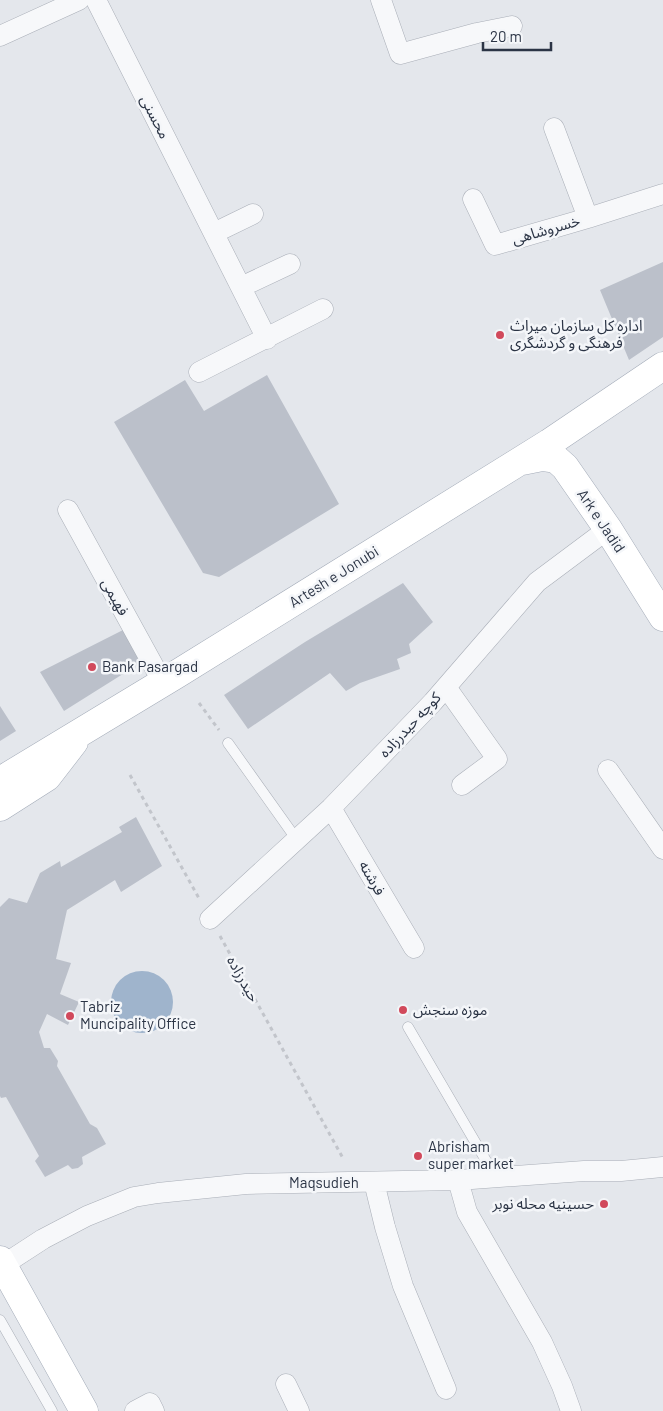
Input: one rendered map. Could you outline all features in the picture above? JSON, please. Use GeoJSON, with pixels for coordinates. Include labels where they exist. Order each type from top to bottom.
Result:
{"type":"FeatureCollection","features":[{"type":"Feature","properties":{"kind":"main road","name":"Artesh e Jonubi"},"geometry":{"type":"LineString","coordinates":[[0,781],[163,683],[519,461],[663,366]]}},
{"type":"Feature","properties":{"kind":"main road"},"geometry":{"type":"LineString","coordinates":[[566,468],[570,444],[576,438],[663,384]]}},
{"type":"Feature","properties":{"kind":"main road","name":"Ark e Jadid"},"geometry":{"type":"LineString","coordinates":[[519,461],[542,457],[556,459],[566,468],[608,529],[663,617]]}},
{"type":"Feature","properties":{"kind":"main road"},"geometry":{"type":"LineString","coordinates":[[0,807],[47,777],[84,729]]}},
{"type":"Feature","properties":{"kind":"main road"},"geometry":{"type":"LineString","coordinates":[[1,1263],[78,1409]]}},
{"type":"Feature","properties":{"kind":"street"},"geometry":{"type":"LineString","coordinates":[[0,36],[79,0]]}},
{"type":"Feature","properties":{"kind":"street","name":"محسنی"},"geometry":{"type":"LineString","coordinates":[[96,0],[267,339]]}},
{"type":"Feature","properties":{"kind":"street"},"geometry":{"type":"LineString","coordinates":[[381,0],[400,54],[477,33],[512,26]]}},
{"type":"Feature","properties":{"kind":"street","name":"خسروشاهی"},"geometry":{"type":"LineString","coordinates":[[554,128],[588,218]]}},
{"type":"Feature","properties":{"kind":"street","name":"خسروشاهی"},"geometry":{"type":"LineString","coordinates":[[472,198],[495,245],[663,194]]}},
{"type":"Feature","properties":{"kind":"street"},"geometry":{"type":"LineString","coordinates":[[214,233],[253,214]]}},
{"type":"Feature","properties":{"kind":"street"},"geometry":{"type":"LineString","coordinates":[[241,287],[290,264]]}},
{"type":"Feature","properties":{"kind":"street"},"geometry":{"type":"LineString","coordinates":[[199,372],[323,310]]}},
{"type":"Feature","properties":{"kind":"street","name":"فهیمی"},"geometry":{"type":"LineString","coordinates":[[68,510],[163,683]]}},
{"type":"Feature","properties":{"kind":"street","name":"کوچه حیدرزاده"},"geometry":{"type":"LineString","coordinates":[[210,919],[331,808],[446,687],[537,582],[608,529]]}},
{"type":"Feature","properties":{"kind":"street"},"geometry":{"type":"LineString","coordinates":[[446,687],[497,759],[462,785]]}},
{"type":"Feature","properties":{"kind":"street"},"geometry":{"type":"LineString","coordinates":[[608,770],[663,849]]}},
{"type":"Feature","properties":{"kind":"street","name":"فرشته"},"geometry":{"type":"LineString","coordinates":[[331,808],[414,948]]}},
{"type":"Feature","properties":{"kind":"street","name":"Maqsudieh"},"geometry":{"type":"LineString","coordinates":[[1,1263],[87,1216],[134,1197],[158,1193],[246,1184],[458,1180],[495,1176],[621,1171],[663,1167]]}},
{"type":"Feature","properties":{"kind":"street"},"geometry":{"type":"LineString","coordinates":[[458,1180],[467,1212],[542,1342],[562,1386],[570,1411]]}},
{"type":"Feature","properties":{"kind":"street"},"geometry":{"type":"LineString","coordinates":[[365,1183],[385,1227],[402,1286],[446,1389]]}},
{"type":"Feature","properties":{"kind":"street"},"geometry":{"type":"LineString","coordinates":[[286,1384],[299,1411]]}},
{"type":"Feature","properties":{"kind":"street"},"geometry":{"type":"LineString","coordinates":[[135,1411],[150,1403],[154,1411]]}},
{"type":"Feature","properties":{"kind":"lane"},"geometry":{"type":"LineString","coordinates":[[228,743],[297,840]]}},
{"type":"Feature","properties":{"kind":"lane"},"geometry":{"type":"LineString","coordinates":[[408,1027],[495,1176]]}},
{"type":"Feature","properties":{"kind":"lane"},"geometry":{"type":"LineString","coordinates":[[0,1320],[52,1411]]}},
{"type":"Feature","properties":{"kind":"path"},"geometry":{"type":"LineString","coordinates":[[199,703],[228,743]]}},
{"type":"Feature","properties":{"kind":"path","name":"حیدرزاده"},"geometry":{"type":"LineString","coordinates":[[130,775],[210,919],[365,1183]]}},
{"type":"Feature","properties":{"kind":"water"},"geometry":{"type":"Polygon","coordinates":[[[136,971],[148,971],[164,980],[171,990],[173,1002],[171,1014],[164,1024],[148,1033],[136,1033],[125,1028],[116,1019],[111,1008],[111,996],[116,985],[125,976],[136,971]]]}},
{"type":"Feature","properties":{"kind":"building"},"geometry":{"type":"Polygon","coordinates":[[[663,262],[663,337],[629,360],[600,290],[663,262]]]}},
{"type":"Feature","properties":{"kind":"building"},"geometry":{"type":"Polygon","coordinates":[[[267,375],[339,504],[219,577],[203,573],[114,422],[185,380],[204,411],[267,375]]]}},
{"type":"Feature","properties":{"kind":"building"},"geometry":{"type":"Polygon","coordinates":[[[403,583],[433,622],[409,644],[411,653],[397,659],[400,669],[360,683],[346,691],[330,673],[248,729],[224,695],[305,642],[403,583]]]}},
{"type":"Feature","properties":{"kind":"building","name":"Bank Pasargad"},"geometry":{"type":"Polygon","coordinates":[[[123,630],[142,662],[64,711],[40,672],[123,630]]]}},
{"type":"Feature","properties":{"kind":"building"},"geometry":{"type":"Polygon","coordinates":[[[0,706],[16,731],[0,741],[0,706]]]}},
{"type":"Feature","properties":{"kind":"building"},"geometry":{"type":"Polygon","coordinates":[[[136,817],[162,866],[121,892],[115,880],[67,910],[56,959],[71,963],[60,994],[79,1002],[68,1025],[47,1014],[39,1032],[44,1048],[50,1048],[58,1061],[57,1066],[90,1124],[97,1128],[106,1144],[82,1157],[83,1164],[78,1168],[72,1169],[68,1165],[45,1177],[35,1161],[39,1156],[6,1097],[1,1098],[0,1096],[0,907],[9,898],[27,903],[40,873],[60,861],[61,867],[122,832],[119,827],[136,817]]]}},
{"type":"Feature","properties":{"kind":"place","name":"اداره کل سازمان میراث فرهنگی و گردشگری"},"geometry":{"type":"Point","coordinates":[500,335]}},
{"type":"Feature","properties":{"kind":"place","name":"Bank Pasargad"},"geometry":{"type":"Point","coordinates":[92,667]}},
{"type":"Feature","properties":{"kind":"place","name":"موزه سنجش"},"geometry":{"type":"Point","coordinates":[403,1010]}},
{"type":"Feature","properties":{"kind":"place","name":"Tabriz Muncipality Office"},"geometry":{"type":"Point","coordinates":[70,1016]}},
{"type":"Feature","properties":{"kind":"place","name":"Abrisham super market"},"geometry":{"type":"Point","coordinates":[418,1156]}},
{"type":"Feature","properties":{"kind":"place","name":"حسینیه محله نوبر"},"geometry":{"type":"Point","coordinates":[604,1204]}}]}
